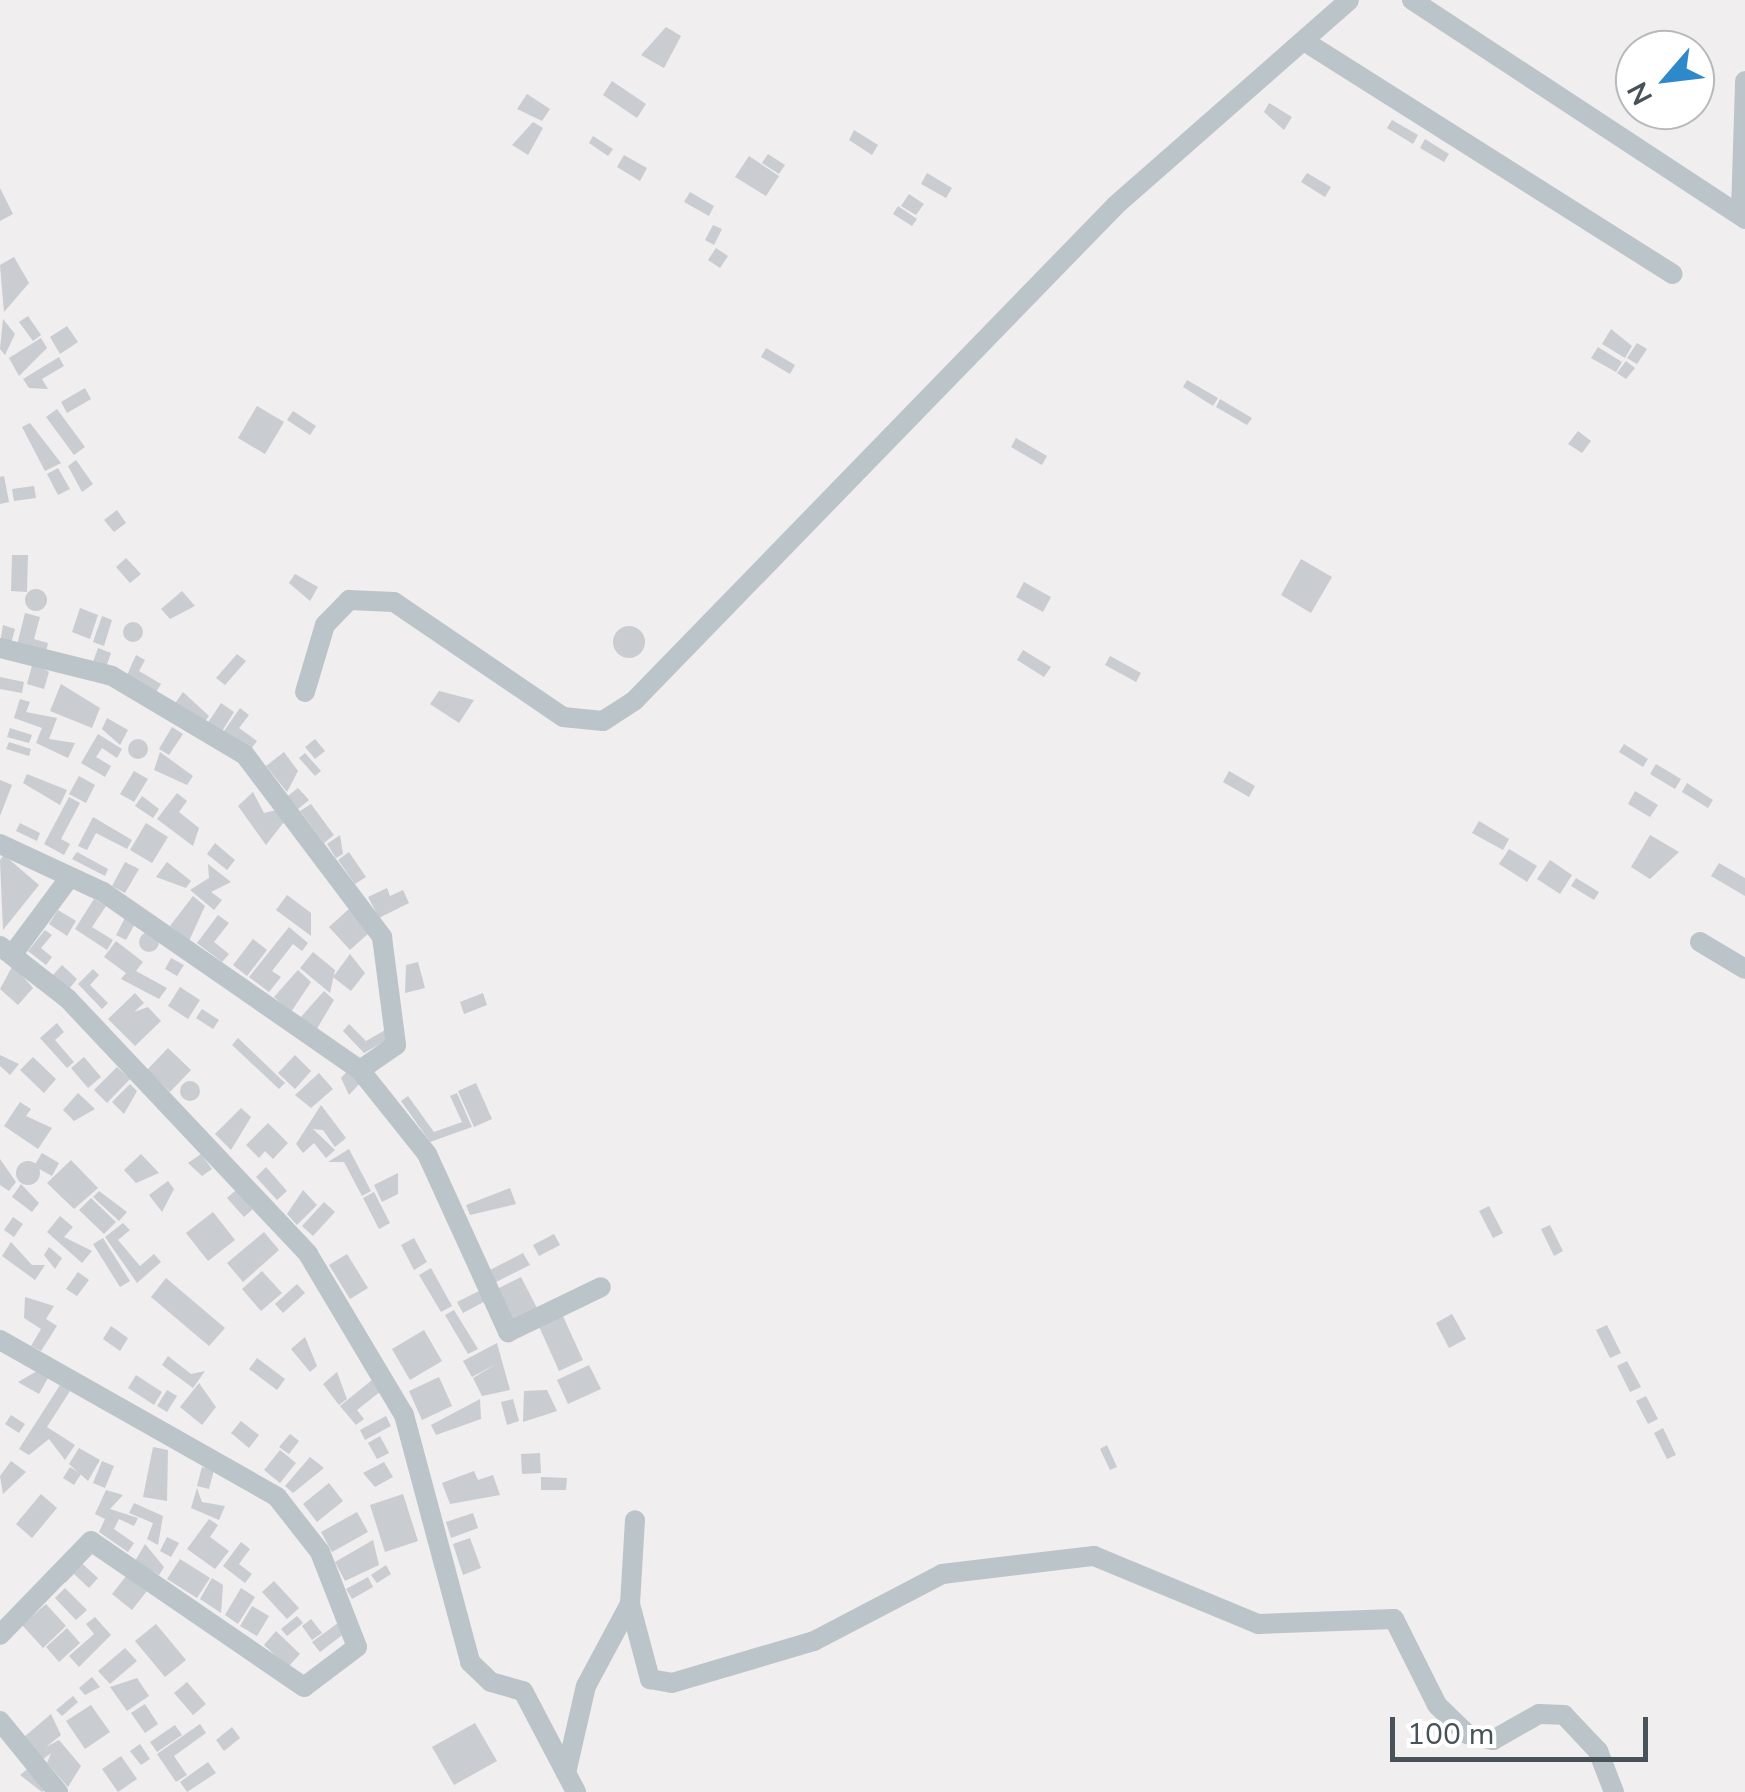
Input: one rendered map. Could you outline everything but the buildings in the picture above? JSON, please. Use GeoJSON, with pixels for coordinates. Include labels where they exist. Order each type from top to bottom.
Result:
{"type":"FeatureCollection","features":[{"type":"Feature","properties":{"kind":"street"},"geometry":{"type":"LineString","coordinates":[[305,692],[324,625],[349,600],[394,602],[564,718],[603,720],[635,700],[1116,205],[1349,0]]}},
{"type":"Feature","properties":{"kind":"street"},"geometry":{"type":"LineString","coordinates":[[1412,0],[1743,215]]}},
{"type":"Feature","properties":{"kind":"street"},"geometry":{"type":"LineString","coordinates":[[1304,40],[1673,274]]}},
{"type":"Feature","properties":{"kind":"street"},"geometry":{"type":"LineString","coordinates":[[1743,215],[1745,81]]}},
{"type":"Feature","properties":{"kind":"street"},"geometry":{"type":"LineString","coordinates":[[0,648],[112,676],[244,755],[382,938],[396,1045],[360,1070]]}},
{"type":"Feature","properties":{"kind":"street"},"geometry":{"type":"LineString","coordinates":[[0,844],[70,877],[266,998],[360,1070],[427,1154],[508,1332],[602,1287]]}},
{"type":"Feature","properties":{"kind":"street"},"geometry":{"type":"LineString","coordinates":[[70,877],[6,950],[68,999],[308,1254],[404,1415],[470,1662],[490,1682],[523,1690],[576,1792]]}},
{"type":"Feature","properties":{"kind":"street"},"geometry":{"type":"LineString","coordinates":[[1700,942],[1745,970]]}},
{"type":"Feature","properties":{"kind":"street"},"geometry":{"type":"LineString","coordinates":[[0,1340],[277,1496],[320,1552],[357,1646],[304,1687],[90,1541],[0,1635]]}},
{"type":"Feature","properties":{"kind":"street"},"geometry":{"type":"LineString","coordinates":[[635,1520],[630,1604],[650,1679],[672,1683],[814,1641],[942,1574],[1094,1556],[1258,1624],[1394,1619],[1437,1705],[1467,1734],[1493,1740],[1539,1714],[1564,1716],[1598,1752],[1614,1792]]}},
{"type":"Feature","properties":{"kind":"street"},"geometry":{"type":"LineString","coordinates":[[566,1772],[586,1686],[630,1604]]}},
{"type":"Feature","properties":{"kind":"street"},"geometry":{"type":"LineString","coordinates":[[0,1721],[58,1792]]}}]}
